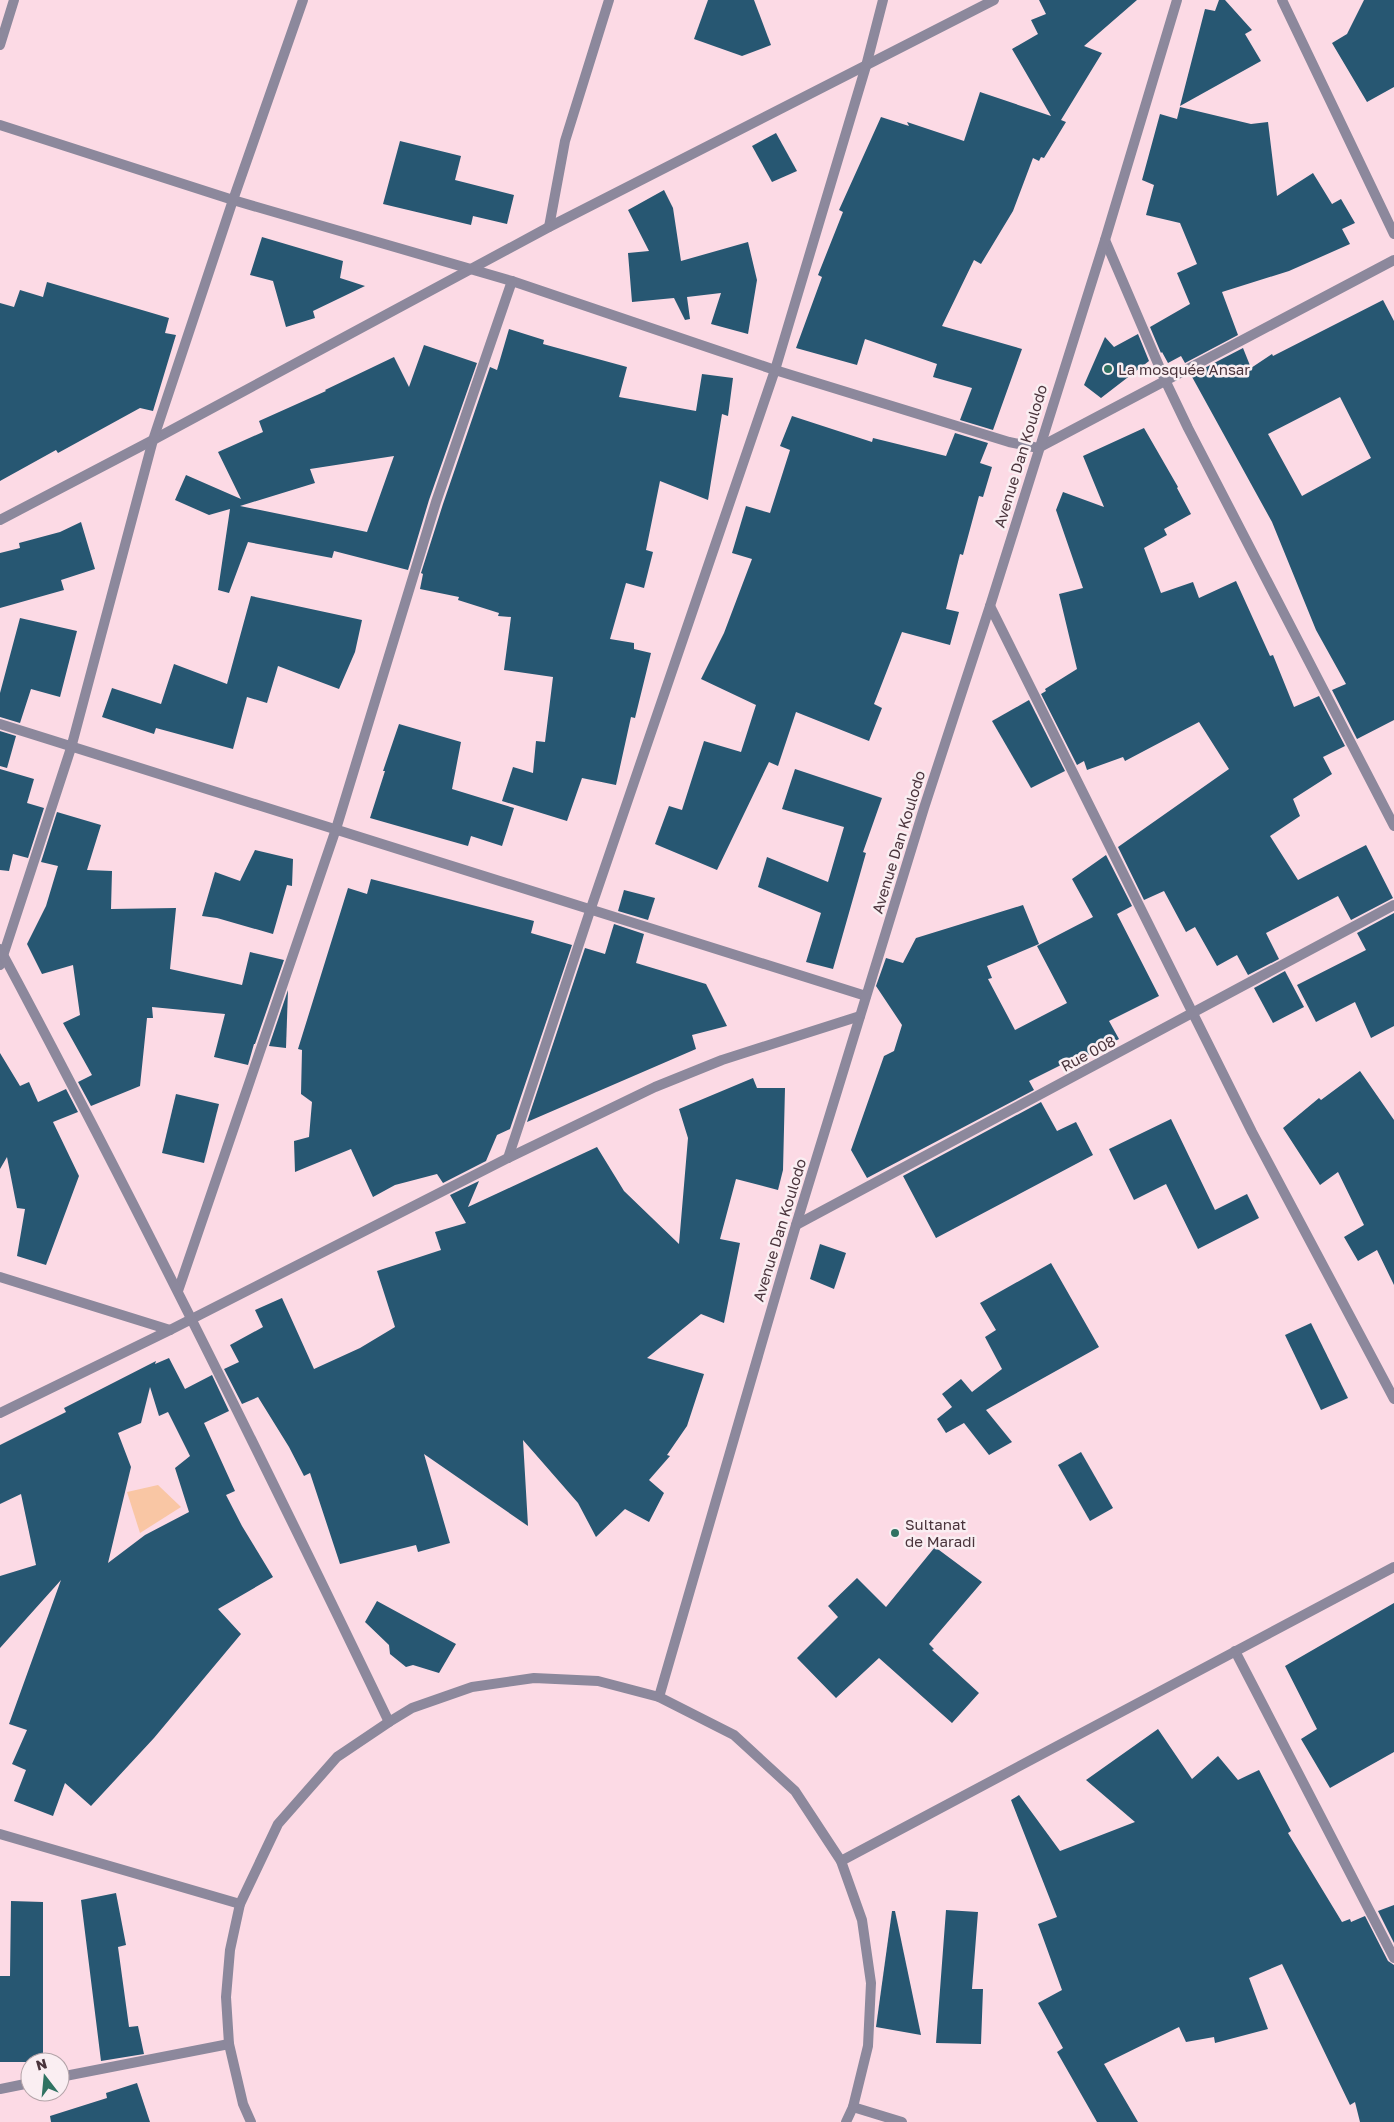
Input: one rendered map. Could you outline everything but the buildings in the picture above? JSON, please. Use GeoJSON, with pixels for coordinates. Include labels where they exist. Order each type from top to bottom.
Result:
{"type":"FeatureCollection","features":[{"type":"Feature","properties":{"kind":"street"},"geometry":{"type":"LineString","coordinates":[[0,45],[14,0]]}},
{"type":"Feature","properties":{"kind":"street"},"geometry":{"type":"LineString","coordinates":[[303,0],[232,200],[152,440],[71,748],[1,956],[192,1318],[291,1517],[389,1722]]}},
{"type":"Feature","properties":{"kind":"street"},"geometry":{"type":"LineString","coordinates":[[549,227],[565,141],[608,0]]}},
{"type":"Feature","properties":{"kind":"street"},"geometry":{"type":"LineString","coordinates":[[508,1158],[591,908],[775,370],[866,66],[883,0]]}},
{"type":"Feature","properties":{"kind":"street"},"geometry":{"type":"LineString","coordinates":[[0,520],[469,268],[994,0]]}},
{"type":"Feature","properties":{"kind":"street","name":"Avenue Dan Koulodo"},"geometry":{"type":"LineString","coordinates":[[659,1697],[796,1225],[924,808],[990,606],[1177,0]]}},
{"type":"Feature","properties":{"kind":"street"},"geometry":{"type":"LineString","coordinates":[[1282,0],[1394,234]]}},
{"type":"Feature","properties":{"kind":"street"},"geometry":{"type":"LineString","coordinates":[[0,125],[232,200],[512,281],[775,370],[1009,442],[1038,448],[1394,260]]}},
{"type":"Feature","properties":{"kind":"street"},"geometry":{"type":"LineString","coordinates":[[1104,240],[1165,380],[1394,826]]}},
{"type":"Feature","properties":{"kind":"street"},"geometry":{"type":"LineString","coordinates":[[178,1291],[336,829],[436,502],[512,281]]}},
{"type":"Feature","properties":{"kind":"street"},"geometry":{"type":"LineString","coordinates":[[990,606],[1252,1132],[1394,1399]]}},
{"type":"Feature","properties":{"kind":"street"},"geometry":{"type":"LineString","coordinates":[[0,724],[71,748],[591,908],[729,954],[866,996]]}},
{"type":"Feature","properties":{"kind":"street","name":"Rue 008"},"geometry":{"type":"LineString","coordinates":[[796,1225],[1394,905]]}},
{"type":"Feature","properties":{"kind":"street"},"geometry":{"type":"LineString","coordinates":[[0,1413],[170,1330],[508,1158],[655,1087],[722,1060],[860,1016]]}},
{"type":"Feature","properties":{"kind":"street"},"geometry":{"type":"LineString","coordinates":[[0,1277],[170,1330]]}},
{"type":"Feature","properties":{"kind":"street"},"geometry":{"type":"LineString","coordinates":[[841,1861],[1394,1567]]}},
{"type":"Feature","properties":{"kind":"street"},"geometry":{"type":"LineString","coordinates":[[1235,1651],[1394,1958]]}},
{"type":"Feature","properties":{"kind":"street"},"geometry":{"type":"LineString","coordinates":[[251,2122],[243,2104],[229,2044],[226,1997],[230,1950],[240,1904],[278,1824],[337,1757],[412,1708],[472,1687],[534,1678],[598,1682],[659,1697],[734,1735],[795,1791],[841,1861],[862,1920],[871,1983],[868,2046],[853,2107],[846,2122]]}},
{"type":"Feature","properties":{"kind":"street"},"geometry":{"type":"LineString","coordinates":[[0,1834],[240,1904]]}},
{"type":"Feature","properties":{"kind":"street"},"geometry":{"type":"LineString","coordinates":[[70,2076],[229,2044]]}},
{"type":"Feature","properties":{"kind":"street"},"geometry":{"type":"LineString","coordinates":[[0,2089],[20,2085]]}},
{"type":"Feature","properties":{"kind":"street"},"geometry":{"type":"LineString","coordinates":[[853,2107],[902,2122]]}},
{"type":"Feature","properties":{"kind":"shaded area"},"geometry":{"type":"Polygon","coordinates":[[[158,1485],[181,1507],[140,1533],[127,1492],[158,1485]]]}},
{"type":"Feature","properties":{"kind":"place","name":"La mosquée Ansar"},"geometry":{"type":"Point","coordinates":[1108,369]}},
{"type":"Feature","properties":{"kind":"place","name":"Sultanat de Maradi"},"geometry":{"type":"Point","coordinates":[895,1533]}}]}
